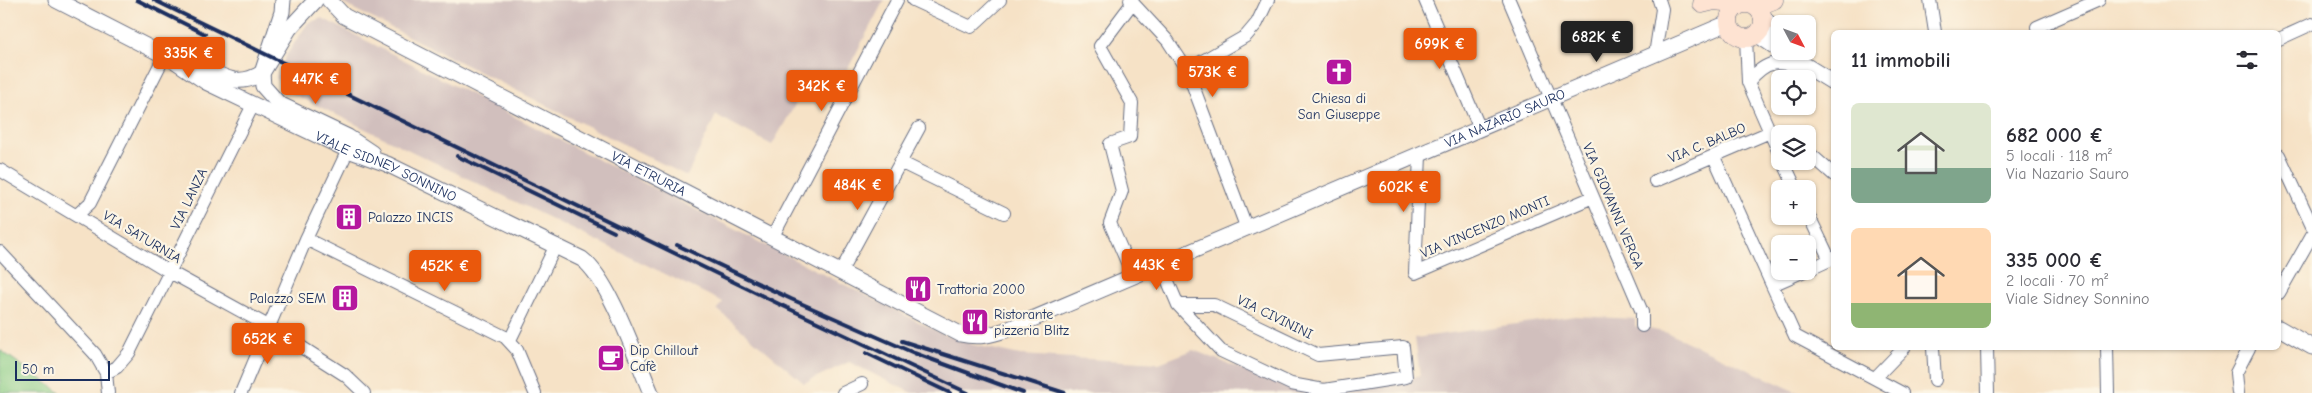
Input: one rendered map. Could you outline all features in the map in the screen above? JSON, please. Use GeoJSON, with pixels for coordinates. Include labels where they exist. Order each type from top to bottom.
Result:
{"type":"FeatureCollection","features":[{"type":"Feature","properties":{"kind":"main road"},"geometry":{"type":"LineString","coordinates":[[1728,20],[1735,7],[1754,8],[1774,0]]}},
{"type":"Feature","properties":{"kind":"main road"},"geometry":{"type":"LineString","coordinates":[[1697,2],[1714,1],[1754,8]]}},
{"type":"Feature","properties":{"kind":"main road"},"geometry":{"type":"LineString","coordinates":[[1697,2],[1728,20],[1734,34],[1751,36],[1762,25],[1754,8]]}},
{"type":"Feature","properties":{"kind":"street","name":"VIALE SIDNEY SONNINO"},"geometry":{"type":"LineString","coordinates":[[56,0],[170,58],[206,82],[348,150],[387,164],[582,259],[597,273],[651,393]]}},
{"type":"Feature","properties":{"kind":"street"},"geometry":{"type":"LineString","coordinates":[[283,0],[282,12],[262,73],[263,86],[279,104],[348,137],[387,164]]}},
{"type":"Feature","properties":{"kind":"street"},"geometry":{"type":"LineString","coordinates":[[309,0],[316,0]]}},
{"type":"Feature","properties":{"kind":"street"},"geometry":{"type":"LineString","coordinates":[[77,215],[90,203],[170,58],[195,64],[233,81],[254,78],[262,73],[289,29],[316,0]]}},
{"type":"Feature","properties":{"kind":"street","name":"VIA ETRURIA"},"geometry":{"type":"LineString","coordinates":[[329,0],[344,16],[840,273],[960,334],[975,337]]}},
{"type":"Feature","properties":{"kind":"street"},"geometry":{"type":"LineString","coordinates":[[772,238],[897,0]]}},
{"type":"Feature","properties":{"kind":"street"},"geometry":{"type":"LineString","coordinates":[[913,0],[971,27],[1000,0]]}},
{"type":"Feature","properties":{"kind":"street"},"geometry":{"type":"LineString","coordinates":[[1187,70],[1246,36],[1257,23],[1268,0]]}},
{"type":"Feature","properties":{"kind":"street"},"geometry":{"type":"LineString","coordinates":[[1425,0],[1480,129]]}},
{"type":"Feature","properties":{"kind":"street","name":"VIA GIOVANNI VERGA"},"geometry":{"type":"LineString","coordinates":[[1510,0],[1642,312],[1642,326]]}},
{"type":"Feature","properties":{"kind":"street"},"geometry":{"type":"LineString","coordinates":[[1655,55],[1662,9],[1659,0]]}},
{"type":"Feature","properties":{"kind":"street"},"geometry":{"type":"LineString","coordinates":[[1930,0],[1935,30]]}},
{"type":"Feature","properties":{"kind":"street"},"geometry":{"type":"LineString","coordinates":[[2037,27],[2099,0]]}},
{"type":"Feature","properties":{"kind":"street"},"geometry":{"type":"LineString","coordinates":[[1134,276],[1110,223],[1122,191],[1110,144],[1130,137],[1132,103],[1100,46],[1132,1],[1168,40],[1187,70],[1247,229]]}},
{"type":"Feature","properties":{"kind":"street"},"geometry":{"type":"LineString","coordinates":[[1754,8],[1771,30]]}},
{"type":"Feature","properties":{"kind":"street","name":"VIA NAZARIO SAURO"},"geometry":{"type":"LineString","coordinates":[[975,337],[989,336],[1009,329],[1247,229],[1655,55],[1728,20]]}},
{"type":"Feature","properties":{"kind":"street"},"geometry":{"type":"LineString","coordinates":[[2281,38],[2312,24]]}},
{"type":"Feature","properties":{"kind":"street"},"geometry":{"type":"LineString","coordinates":[[1770,132],[1748,82],[1751,36],[1771,46]]}},
{"type":"Feature","properties":{"kind":"street"},"geometry":{"type":"LineString","coordinates":[[1795,60],[1810,70]]}},
{"type":"Feature","properties":{"kind":"street"},"geometry":{"type":"LineString","coordinates":[[1799,60],[1810,70]]}},
{"type":"Feature","properties":{"kind":"street"},"geometry":{"type":"LineString","coordinates":[[1748,82],[1762,66],[1772,63],[1779,62],[1810,70]]}},
{"type":"Feature","properties":{"kind":"street"},"geometry":{"type":"LineString","coordinates":[[1816,73],[1831,81]]}},
{"type":"Feature","properties":{"kind":"street","name":"VIA LANZA"},"geometry":{"type":"LineString","coordinates":[[106,373],[117,367],[129,353],[250,111]]}},
{"type":"Feature","properties":{"kind":"street"},"geometry":{"type":"LineString","coordinates":[[840,273],[920,128]]}},
{"type":"Feature","properties":{"kind":"street","name":"VIA C. BALBO"},"geometry":{"type":"LineString","coordinates":[[1655,181],[1770,132]]}},
{"type":"Feature","properties":{"kind":"street"},"geometry":{"type":"LineString","coordinates":[[241,393],[306,239],[348,150]]}},
{"type":"Feature","properties":{"kind":"street","name":"VIA VINCENZO MONTI"},"geometry":{"type":"LineString","coordinates":[[1420,155],[1415,273],[1593,197]]}},
{"type":"Feature","properties":{"kind":"street"},"geometry":{"type":"LineString","coordinates":[[1714,157],[1795,336],[1833,351],[1902,393]]}},
{"type":"Feature","properties":{"kind":"street"},"geometry":{"type":"LineString","coordinates":[[2281,158],[2312,226]]}},
{"type":"Feature","properties":{"kind":"street"},"geometry":{"type":"LineString","coordinates":[[1816,159],[1831,172]]}},
{"type":"Feature","properties":{"kind":"street"},"geometry":{"type":"LineString","coordinates":[[900,162],[1004,213]]}},
{"type":"Feature","properties":{"kind":"street","name":"VIA SATURNIA"},"geometry":{"type":"LineString","coordinates":[[0,170],[170,272],[270,327],[345,375],[364,393]]}},
{"type":"Feature","properties":{"kind":"street"},"geometry":{"type":"LineString","coordinates":[[1814,225],[1831,257]]}},
{"type":"Feature","properties":{"kind":"street"},"geometry":{"type":"LineString","coordinates":[[2281,289],[2312,235]]}},
{"type":"Feature","properties":{"kind":"street"},"geometry":{"type":"LineString","coordinates":[[306,239],[510,340],[517,350],[535,393]]}},
{"type":"Feature","properties":{"kind":"street"},"geometry":{"type":"LineString","coordinates":[[510,340],[556,245]]}},
{"type":"Feature","properties":{"kind":"street"},"geometry":{"type":"LineString","coordinates":[[0,252],[95,354],[106,373],[108,393]]}},
{"type":"Feature","properties":{"kind":"street"},"geometry":{"type":"LineString","coordinates":[[1816,266],[1831,259]]}},
{"type":"Feature","properties":{"kind":"street","name":"VIA CIVININI"},"geometry":{"type":"LineString","coordinates":[[1161,265],[1178,305],[1221,351],[1291,384],[1324,390],[1406,377],[1403,347],[1318,355],[1214,305],[1178,305]]}},
{"type":"Feature","properties":{"kind":"street"},"geometry":{"type":"LineString","coordinates":[[1772,285],[1784,280]]}},
{"type":"Feature","properties":{"kind":"street"},"geometry":{"type":"LineString","coordinates":[[2281,329],[2312,347]]}},
{"type":"Feature","properties":{"kind":"street"},"geometry":{"type":"LineString","coordinates":[[1875,378],[1902,350]]}},
{"type":"Feature","properties":{"kind":"street"},"geometry":{"type":"LineString","coordinates":[[1933,350],[1935,380]]}},
{"type":"Feature","properties":{"kind":"street"},"geometry":{"type":"LineString","coordinates":[[1987,350],[1988,393]]}},
{"type":"Feature","properties":{"kind":"street"},"geometry":{"type":"LineString","coordinates":[[2107,350],[2108,393]]}},
{"type":"Feature","properties":{"kind":"street"},"geometry":{"type":"LineString","coordinates":[[2238,393],[2236,373],[2248,350]]}},
{"type":"Feature","properties":{"kind":"street"},"geometry":{"type":"LineString","coordinates":[[842,393],[862,384]]}},
{"type":"Feature","properties":{"kind":"shaded area"},"geometry":{"type":"Polygon","coordinates":[[[342,0],[884,0],[842,80],[824,78],[808,82],[772,145],[716,115],[687,176],[342,3],[342,0]]]}},
{"type":"Feature","properties":{"kind":"shaded area"},"geometry":{"type":"Polygon","coordinates":[[[322,18],[763,244],[947,336],[974,345],[1020,355],[1159,363],[1193,350],[1282,385],[1340,391],[1420,376],[1415,338],[1575,316],[1635,319],[1635,326],[1668,333],[1799,393],[912,393],[849,362],[804,383],[717,309],[723,302],[281,88],[276,77],[287,54],[308,23],[322,18]]]}},
{"type":"Feature","properties":{"kind":"green space"},"geometry":{"type":"Polygon","coordinates":[[[0,350],[61,393],[0,393],[0,350]]]}},
{"type":"Feature","properties":{"kind":"railway"},"geometry":{"type":"LineString","coordinates":[[137,0],[205,34]]}},
{"type":"Feature","properties":{"kind":"railway"},"geometry":{"type":"LineString","coordinates":[[154,0],[779,304],[968,393]]}},
{"type":"Feature","properties":{"kind":"railway"},"geometry":{"type":"LineString","coordinates":[[457,156],[614,232]]}},
{"type":"Feature","properties":{"kind":"railway"},"geometry":{"type":"LineString","coordinates":[[677,245],[791,299],[914,353],[1023,393]]}},
{"type":"Feature","properties":{"kind":"railway"},"geometry":{"type":"LineString","coordinates":[[902,341],[1065,393]]}},
{"type":"Feature","properties":{"kind":"railway"},"geometry":{"type":"LineString","coordinates":[[866,353],[950,393]]}},
{"type":"Feature","properties":{"kind":"place","name":"Chiesa di San Giuseppe"},"geometry":{"type":"Point","coordinates":[1339,72]}},
{"type":"Feature","properties":{"kind":"place","name":"Palazzo INCIS"},"geometry":{"type":"Point","coordinates":[349,217]}},
{"type":"Feature","properties":{"kind":"place","name":"Trattoria 2000"},"geometry":{"type":"Point","coordinates":[918,289]}},
{"type":"Feature","properties":{"kind":"place","name":"Palazzo SEM"},"geometry":{"type":"Point","coordinates":[345,298]}},
{"type":"Feature","properties":{"kind":"place","name":"Ristorante pizzeria Blitz"},"geometry":{"type":"Point","coordinates":[975,322]}},
{"type":"Feature","properties":{"kind":"place","name":"Dip Chillout Cafè"},"geometry":{"type":"Point","coordinates":[611,358]}}]}
